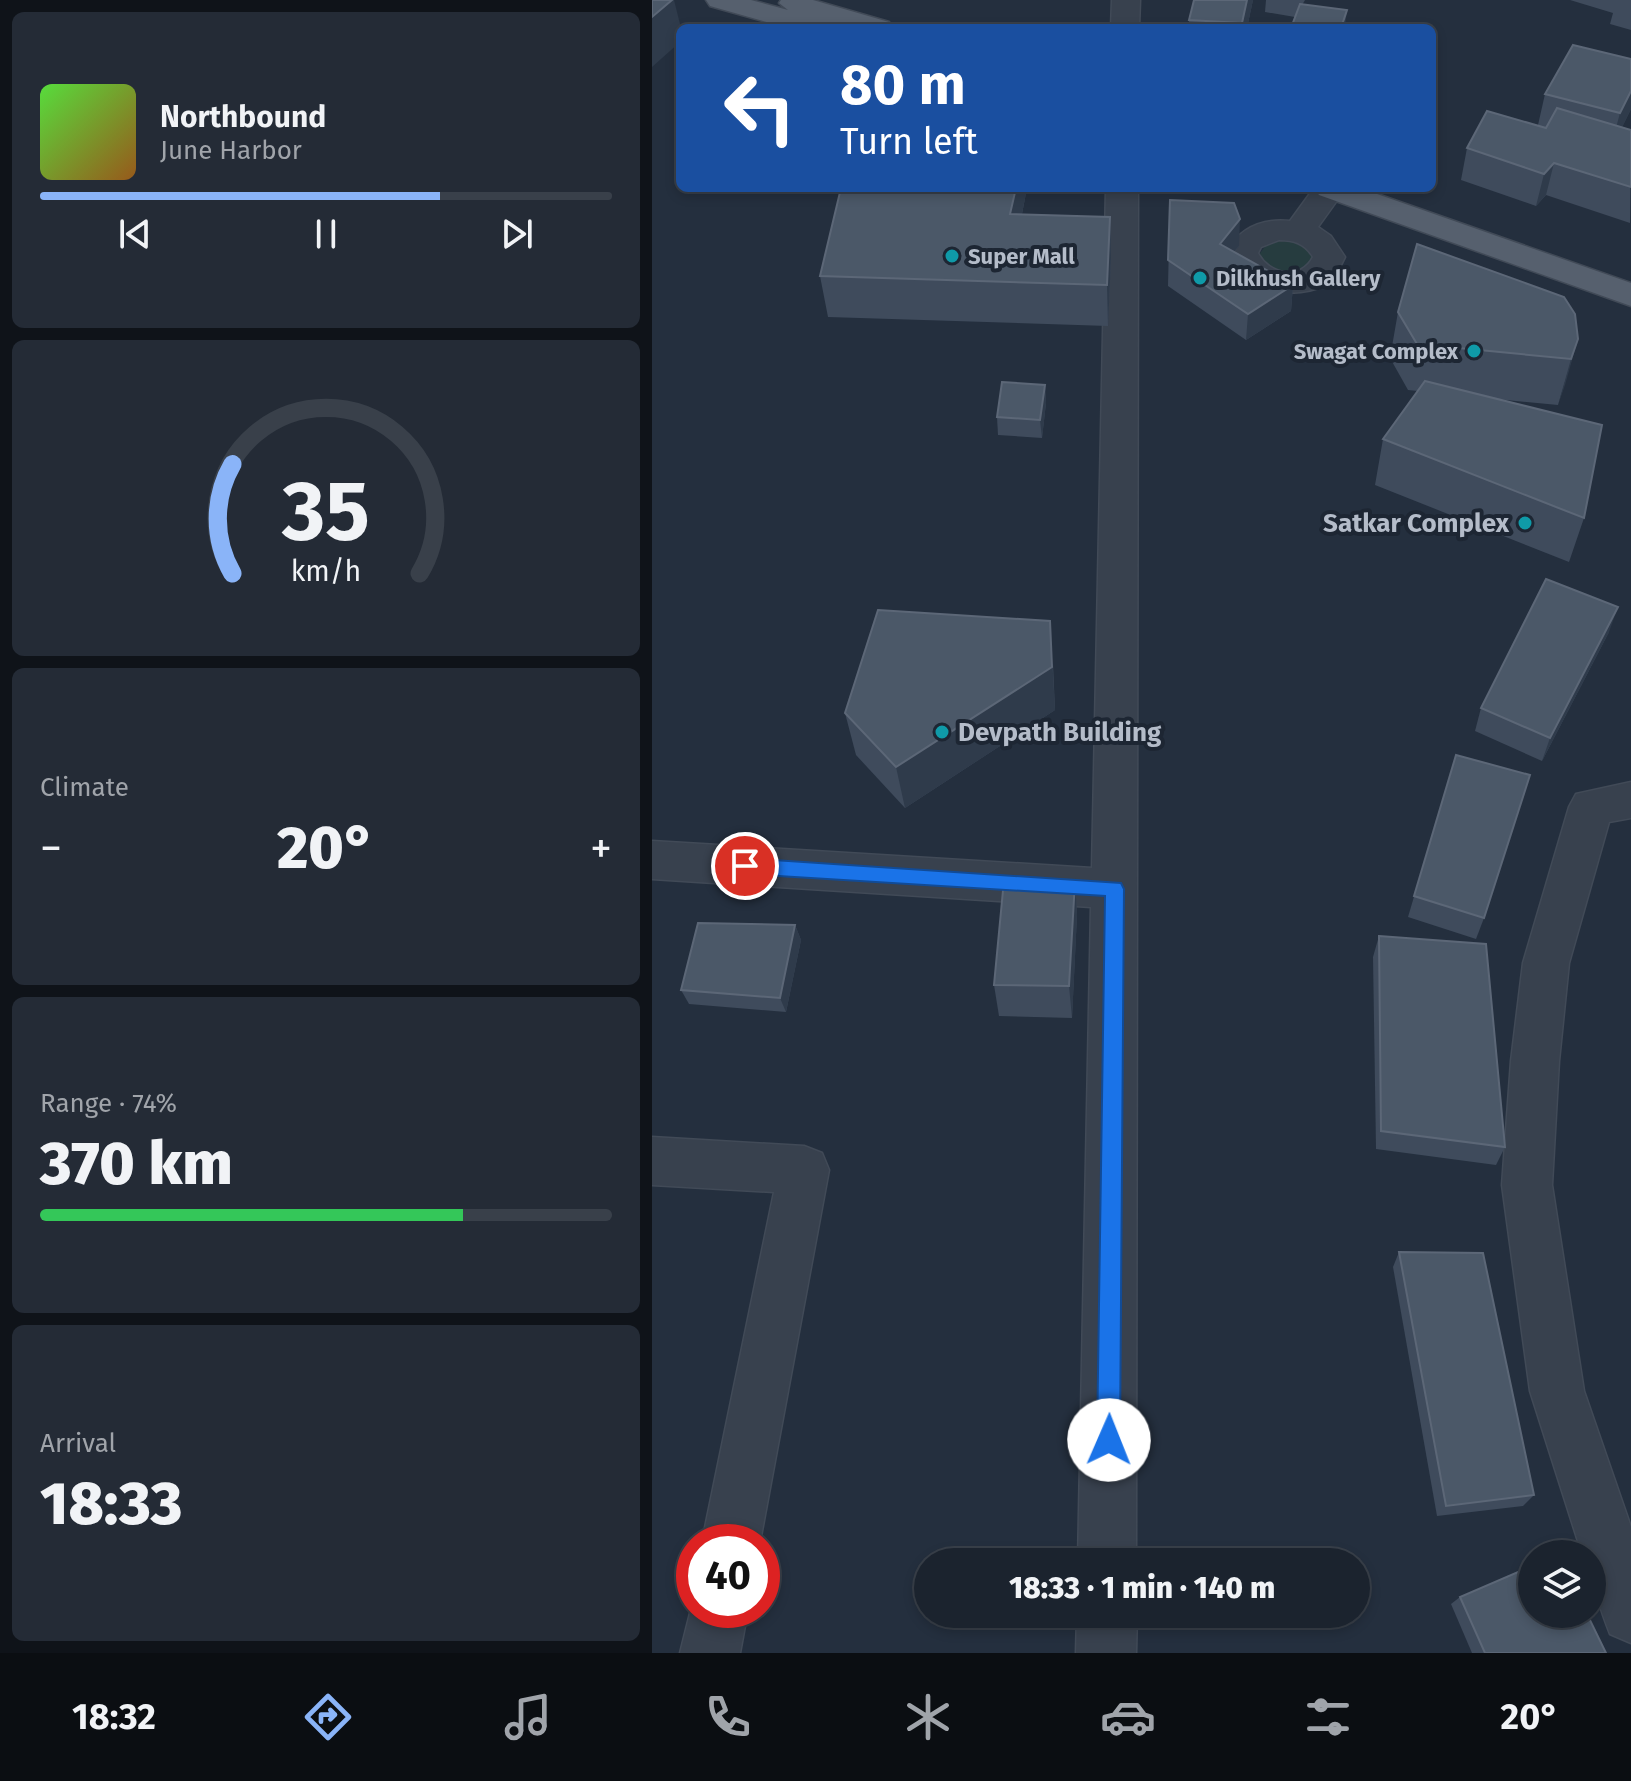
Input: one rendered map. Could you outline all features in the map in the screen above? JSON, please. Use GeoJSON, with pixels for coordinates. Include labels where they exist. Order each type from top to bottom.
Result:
{"type":"FeatureCollection","features":[{"type":"Feature","properties":{"kind":"main road"},"geometry":{"type":"LineString","coordinates":[[720,0],[805,24]]}},
{"type":"Feature","properties":{"kind":"main road"},"geometry":{"type":"LineString","coordinates":[[783,0],[865,24]]}},
{"type":"Feature","properties":{"kind":"main road"},"geometry":{"type":"LineString","coordinates":[[1341,192],[1631,295]]}},
{"type":"Feature","properties":{"kind":"main road"},"geometry":{"type":"LineString","coordinates":[[1409,192],[1631,263]]}},
{"type":"Feature","properties":{"kind":"street"},"geometry":{"type":"LineString","coordinates":[[1125,24],[1126,0]]}},
{"type":"Feature","properties":{"kind":"street"},"geometry":{"type":"LineString","coordinates":[[1107,1548],[1122,192]]}},
{"type":"Feature","properties":{"kind":"street"},"geometry":{"type":"LineString","coordinates":[[1299,231],[1327,192]]}},
{"type":"Feature","properties":{"kind":"street"},"geometry":{"type":"LineString","coordinates":[[1631,800],[1591,807],[1546,963],[1535,1061],[1527,1185],[1557,1391],[1631,1613]]}},
{"type":"Feature","properties":{"kind":"street"},"geometry":{"type":"LineString","coordinates":[[652,860],[1115,889]]}},
{"type":"Feature","properties":{"kind":"street"},"geometry":{"type":"LineString","coordinates":[[652,1161],[804,1170],[735,1524]]}},
{"type":"Feature","properties":{"kind":"street"},"geometry":{"type":"LineString","coordinates":[[710,1653],[715,1628]]}},
{"type":"Feature","properties":{"kind":"street"},"geometry":{"type":"LineString","coordinates":[[1106,1653],[1107,1628]]}},
{"type":"Feature","properties":{"kind":"green space"},"geometry":{"type":"Polygon","coordinates":[[[1285,240],[1297,242],[1310,250],[1312,261],[1309,266],[1295,273],[1274,273],[1258,256],[1267,244],[1285,240]]]}},
{"type":"Feature","properties":{"kind":"building"},"geometry":{"type":"Polygon","coordinates":[[[652,0],[672,0],[652,17],[652,0]]]}},
{"type":"Feature","properties":{"kind":"building"},"geometry":{"type":"Polygon","coordinates":[[[1194,0],[1247,0],[1242,23],[1189,20],[1194,0]]]}},
{"type":"Feature","properties":{"kind":"building"},"geometry":{"type":"Polygon","coordinates":[[[1300,4],[1347,10],[1342,24],[1292,24],[1300,4]]]}},
{"type":"Feature","properties":{"kind":"building"},"geometry":{"type":"Polygon","coordinates":[[[1573,45],[1631,59],[1631,91],[1620,113],[1545,94],[1573,45]]]}},
{"type":"Feature","properties":{"kind":"building"},"geometry":{"type":"Polygon","coordinates":[[[1557,108],[1631,130],[1631,187],[1554,163],[1544,174],[1467,148],[1487,111],[1546,128],[1557,108]]]}},
{"type":"Feature","properties":{"kind":"building"},"geometry":{"type":"Polygon","coordinates":[[[840,192],[1015,192],[1010,214],[1110,217],[1107,285],[820,276],[840,192]]]}},
{"type":"Feature","properties":{"kind":"building"},"geometry":{"type":"Polygon","coordinates":[[[1170,200],[1234,203],[1240,219],[1220,244],[1293,285],[1248,314],[1168,260],[1170,200]]]}},
{"type":"Feature","properties":{"kind":"building"},"geometry":{"type":"Polygon","coordinates":[[[1417,244],[1564,297],[1575,314],[1578,339],[1571,359],[1417,344],[1398,312],[1417,244]]]}},
{"type":"Feature","properties":{"kind":"building"},"geometry":{"type":"Polygon","coordinates":[[[1425,381],[1602,425],[1584,518],[1383,439],[1425,381]]]}},
{"type":"Feature","properties":{"kind":"building"},"geometry":{"type":"Polygon","coordinates":[[[1002,382],[1045,385],[1040,420],[997,417],[1002,382]]]}},
{"type":"Feature","properties":{"kind":"building"},"geometry":{"type":"Polygon","coordinates":[[[1546,579],[1618,607],[1550,738],[1481,708],[1546,579]]]}},
{"type":"Feature","properties":{"kind":"building"},"geometry":{"type":"Polygon","coordinates":[[[878,610],[1050,621],[1052,667],[896,767],[845,713],[878,610]]]}},
{"type":"Feature","properties":{"kind":"building"},"geometry":{"type":"Polygon","coordinates":[[[1456,755],[1530,775],[1484,918],[1414,896],[1456,755]]]}},
{"type":"Feature","properties":{"kind":"building"},"geometry":{"type":"Polygon","coordinates":[[[1004,880],[1075,881],[1069,986],[994,985],[1004,880]]]}},
{"type":"Feature","properties":{"kind":"building"},"geometry":{"type":"Polygon","coordinates":[[[698,923],[795,925],[780,998],[681,990],[698,923]]]}},
{"type":"Feature","properties":{"kind":"building"},"geometry":{"type":"Polygon","coordinates":[[[1379,936],[1486,944],[1505,1147],[1381,1131],[1379,936]]]}},
{"type":"Feature","properties":{"kind":"building"},"geometry":{"type":"Polygon","coordinates":[[[1399,1252],[1483,1253],[1534,1495],[1446,1506],[1399,1252]]]}},
{"type":"Feature","properties":{"kind":"building"},"geometry":{"type":"Polygon","coordinates":[[[1518,1572],[1518,1628],[1594,1628],[1606,1653],[1485,1653],[1460,1597],[1518,1572]]]}},
{"type":"Feature","properties":{"kind":"place","name":"Super Mall"},"geometry":{"type":"Point","coordinates":[952,256]}},
{"type":"Feature","properties":{"kind":"place","name":"Dilkhush Gallery"},"geometry":{"type":"Point","coordinates":[1200,278]}},
{"type":"Feature","properties":{"kind":"place","name":"Swagat Complex"},"geometry":{"type":"Point","coordinates":[1474,351]}},
{"type":"Feature","properties":{"kind":"place","name":"Satkar Complex"},"geometry":{"type":"Point","coordinates":[1525,523]}},
{"type":"Feature","properties":{"kind":"place","name":"Devpath Building"},"geometry":{"type":"Point","coordinates":[942,732]}},
{"type":"Feature","properties":{"kind":"route"},"geometry":{"type":"LineString","coordinates":[[745,866],[1115,889],[1109,1440]]}}]}
